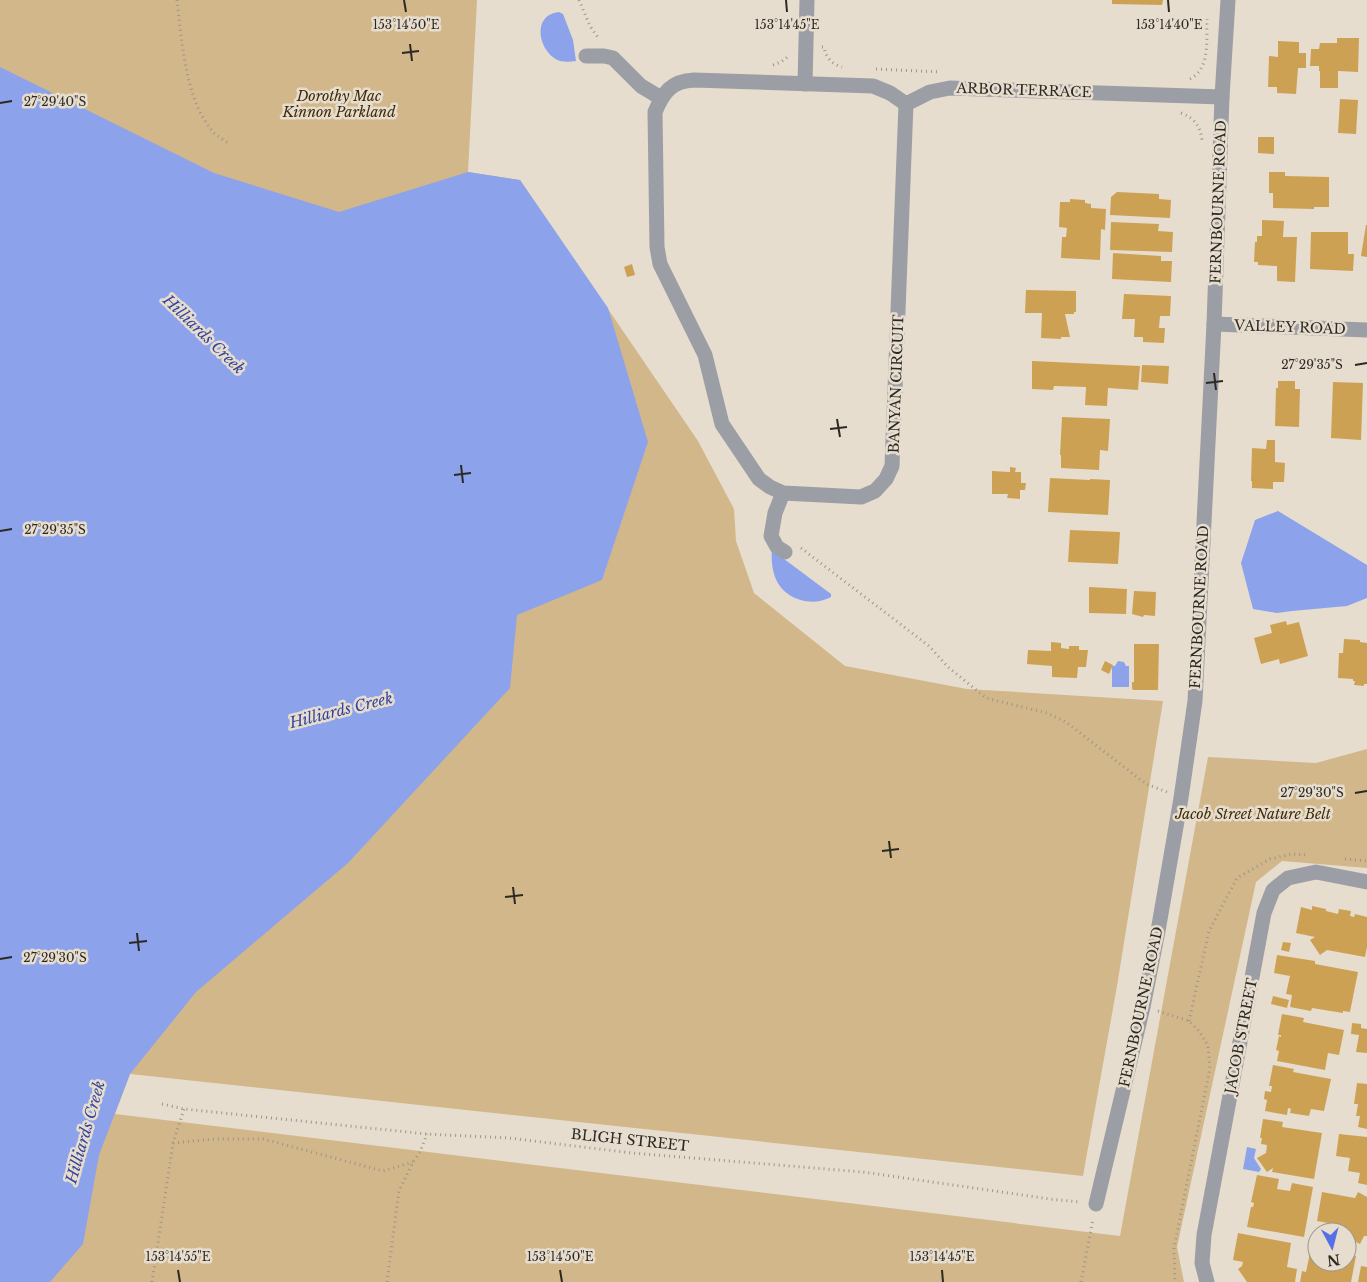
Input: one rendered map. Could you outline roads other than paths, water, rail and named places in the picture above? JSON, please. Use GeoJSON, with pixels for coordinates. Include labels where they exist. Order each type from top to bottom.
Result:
{"type":"FeatureCollection","features":[{"type":"Feature","properties":{"kind":"street"},"geometry":{"type":"LineString","coordinates":[[805,84],[807,0]]}},
{"type":"Feature","properties":{"kind":"street","name":"FERNBOURNE ROAD"},"geometry":{"type":"LineString","coordinates":[[1096,1204],[1143,1006],[1158,931],[1194,701],[1214,324],[1222,97],[1228,0]]}},
{"type":"Feature","properties":{"kind":"street"},"geometry":{"type":"LineString","coordinates":[[586,56],[613,58],[641,86],[661,98],[669,88],[687,80],[873,86],[890,93],[906,104]]}},
{"type":"Feature","properties":{"kind":"street","name":"ARBOR TERRACE"},"geometry":{"type":"LineString","coordinates":[[906,104],[930,92],[950,88],[1222,97]]}},
{"type":"Feature","properties":{"kind":"street","name":"BANYAN CIRCUIT"},"geometry":{"type":"LineString","coordinates":[[661,98],[655,112],[660,264],[705,355],[722,424],[759,478],[770,487],[782,493],[861,497],[875,491],[886,479],[892,466],[906,104]]}},
{"type":"Feature","properties":{"kind":"street","name":"VALLEY ROAD"},"geometry":{"type":"LineString","coordinates":[[1214,324],[1367,330]]}},
{"type":"Feature","properties":{"kind":"street"},"geometry":{"type":"LineString","coordinates":[[782,493],[775,513],[771,536],[777,546],[784,552]]}},
{"type":"Feature","properties":{"kind":"street","name":"JACOB STREET"},"geometry":{"type":"LineString","coordinates":[[1207,1282],[1202,1262],[1204,1235],[1264,913],[1273,890],[1288,878],[1316,872],[1367,882]]}},
{"type":"Feature","properties":{"kind":"water"},"geometry":{"type":"Polygon","coordinates":[[[559,12],[563,14],[573,40],[576,61],[560,61],[547,51],[543,43],[541,27],[544,20],[550,15],[559,12]]]}},
{"type":"Feature","properties":{"kind":"water","name":"Hilliards Creek"},"geometry":{"type":"Polygon","coordinates":[[[0,67],[214,173],[339,212],[468,172],[520,180],[608,308],[648,442],[602,580],[517,615],[510,688],[348,863],[196,992],[130,1074],[99,1155],[83,1244],[50,1282],[0,1282],[0,67]]]}},
{"type":"Feature","properties":{"kind":"water"},"geometry":{"type":"Polygon","coordinates":[[[1278,511],[1367,565],[1367,598],[1347,606],[1277,613],[1253,609],[1241,563],[1255,520],[1278,511]]]}},
{"type":"Feature","properties":{"kind":"water"},"geometry":{"type":"Polygon","coordinates":[[[772,550],[831,594],[831,597],[815,602],[807,601],[791,596],[784,591],[774,574],[772,550]]]}},
{"type":"Feature","properties":{"kind":"water"},"geometry":{"type":"Polygon","coordinates":[[[1118,661],[1124,662],[1126,666],[1129,666],[1129,687],[1112,687],[1112,666],[1115,666],[1118,661]]]}},
{"type":"Feature","properties":{"kind":"water"},"geometry":{"type":"Polygon","coordinates":[[[1247,1147],[1256,1149],[1254,1158],[1261,1169],[1259,1172],[1243,1169],[1247,1147]]]}},
{"type":"Feature","properties":{"kind":"park label","name":"Dorothy Mac Kinnon Parkland"},"geometry":{"type":"Point","coordinates":[339,104]}},
{"type":"Feature","properties":{"kind":"park label","name":"Jacob Street Nature Belt"},"geometry":{"type":"Point","coordinates":[1253,814]}}]}
